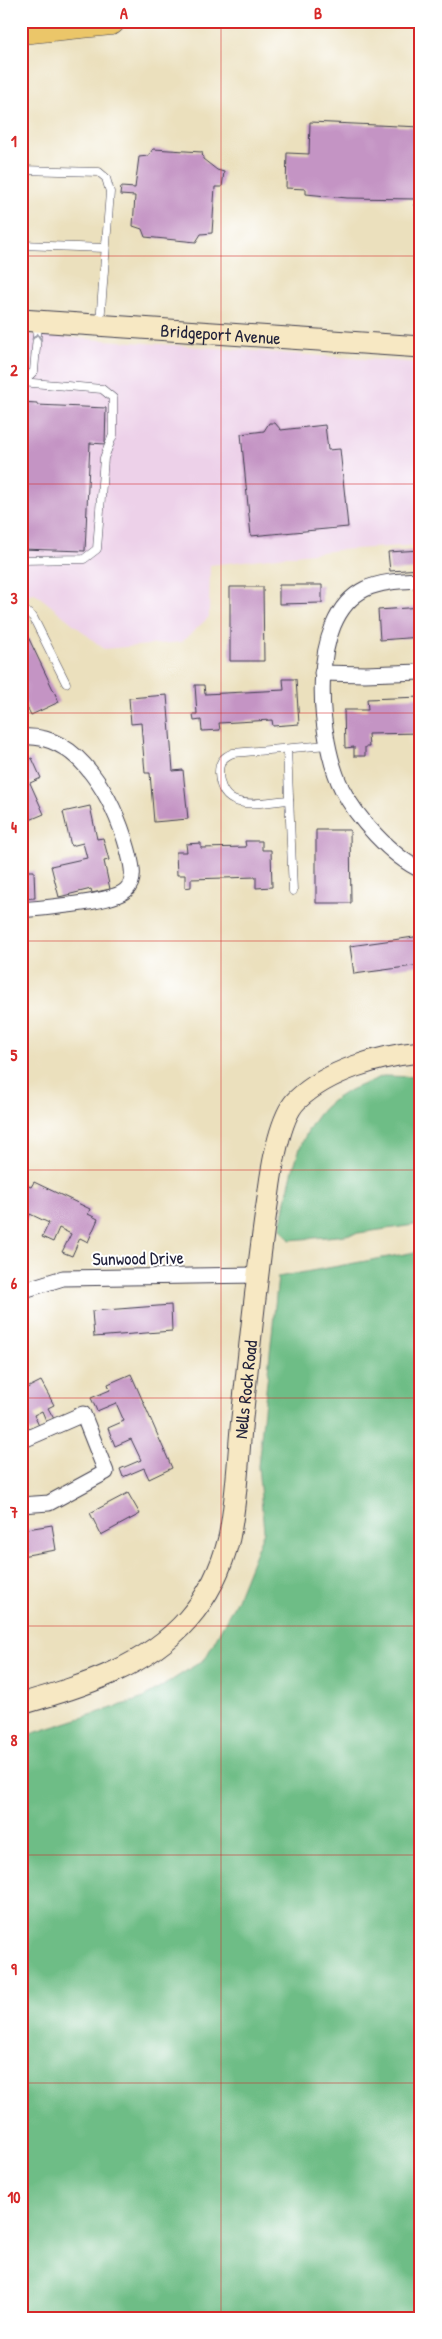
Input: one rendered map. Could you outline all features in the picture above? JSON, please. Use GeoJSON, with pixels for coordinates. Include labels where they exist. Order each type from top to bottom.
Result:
{"type":"FeatureCollection","features":[{"type":"Feature","properties":{"kind":"highway"},"geometry":{"type":"LineString","coordinates":[[21,30],[112,21]]}},
{"type":"Feature","properties":{"kind":"main road","name":"Bridgeport Avenue"},"geometry":{"type":"LineString","coordinates":[[30,320],[421,347]]}},
{"type":"Feature","properties":{"kind":"main road","name":"Nells Rock Road"},"geometry":{"type":"LineString","coordinates":[[21,1704],[70,1690],[117,1671],[157,1648],[188,1618],[211,1587],[229,1538],[257,1275],[271,1176],[280,1132],[296,1101],[325,1081],[356,1066],[421,1052]]}},
{"type":"Feature","properties":{"kind":"street"},"geometry":{"type":"LineString","coordinates":[[421,580],[382,583],[364,590],[350,601],[331,630],[322,673],[324,718],[328,745],[331,761],[342,788],[358,816],[386,844],[421,870]]}},
{"type":"Feature","properties":{"kind":"street"},"geometry":{"type":"LineString","coordinates":[[322,673],[421,672]]}},
{"type":"Feature","properties":{"kind":"street"},"geometry":{"type":"LineString","coordinates":[[21,737],[29,736],[62,746],[79,760],[102,785],[124,836],[131,863],[132,880],[126,890],[112,896],[55,908],[21,910]]}},
{"type":"Feature","properties":{"kind":"street","name":"Sunwood Drive"},"geometry":{"type":"LineString","coordinates":[[21,1291],[63,1278],[257,1275]]}},
{"type":"Feature","properties":{"kind":"street"},"geometry":{"type":"LineString","coordinates":[[21,1440],[83,1414],[106,1472],[49,1503],[21,1504]]}},
{"type":"Feature","properties":{"kind":"lane"},"geometry":{"type":"LineString","coordinates":[[21,170],[100,172],[106,178],[110,192],[99,325]]}},
{"type":"Feature","properties":{"kind":"lane"},"geometry":{"type":"LineString","coordinates":[[21,245],[105,248]]}},
{"type":"Feature","properties":{"kind":"lane"},"geometry":{"type":"LineString","coordinates":[[22,381],[34,370],[30,320]]}},
{"type":"Feature","properties":{"kind":"lane"},"geometry":{"type":"LineString","coordinates":[[21,560],[84,559],[97,550],[104,458],[114,435],[112,398],[102,389],[22,381]]}},
{"type":"Feature","properties":{"kind":"lane"},"geometry":{"type":"LineString","coordinates":[[21,611],[25,611],[33,617],[66,683]]}},
{"type":"Feature","properties":{"kind":"lane"},"geometry":{"type":"LineString","coordinates":[[290,800],[240,803],[230,800],[222,792],[219,766],[224,757],[233,753],[328,745]]}},
{"type":"Feature","properties":{"kind":"lane"},"geometry":{"type":"LineString","coordinates":[[287,749],[293,891]]}},
{"type":"Feature","properties":{"kind":"shaded area"},"geometry":{"type":"Polygon","coordinates":[[[21,334],[421,363],[421,545],[338,550],[210,565],[209,617],[182,642],[104,649],[35,593],[21,595],[21,334]]]}},
{"type":"Feature","properties":{"kind":"green space"},"geometry":{"type":"Polygon","coordinates":[[[383,1076],[421,1077],[421,1224],[338,1236],[290,1240],[281,1228],[297,1156],[313,1122],[324,1108],[338,1097],[383,1076]]]}},
{"type":"Feature","properties":{"kind":"green space"},"geometry":{"type":"Polygon","coordinates":[[[421,1251],[421,2318],[21,2318],[21,1737],[144,1698],[205,1659],[236,1601],[264,1531],[258,1466],[278,1277],[421,1251]]]}},
{"type":"Feature","properties":{"kind":"building"},"geometry":{"type":"Polygon","coordinates":[[[310,122],[421,127],[421,206],[415,206],[415,199],[347,198],[306,194],[306,189],[286,188],[287,153],[309,154],[310,122]]]}},
{"type":"Feature","properties":{"kind":"building"},"geometry":{"type":"Polygon","coordinates":[[[153,149],[202,152],[203,159],[217,170],[224,172],[222,187],[215,187],[212,233],[201,234],[196,242],[145,237],[142,229],[133,226],[135,196],[120,195],[121,187],[135,188],[139,157],[148,156],[153,149]]]}},
{"type":"Feature","properties":{"kind":"building"},"geometry":{"type":"Polygon","coordinates":[[[21,402],[37,403],[37,405],[106,408],[105,444],[90,443],[85,551],[21,549],[21,402]]]}},
{"type":"Feature","properties":{"kind":"building"},"geometry":{"type":"Polygon","coordinates":[[[269,423],[275,423],[281,430],[325,425],[328,450],[340,449],[348,527],[251,536],[241,434],[264,431],[269,423]]]}},
{"type":"Feature","properties":{"kind":"building"},"geometry":{"type":"Polygon","coordinates":[[[421,550],[421,569],[390,571],[388,552],[421,550]]]}},
{"type":"Feature","properties":{"kind":"building"},"geometry":{"type":"Polygon","coordinates":[[[279,585],[322,585],[322,603],[279,604],[279,585]]]}},
{"type":"Feature","properties":{"kind":"building"},"geometry":{"type":"Polygon","coordinates":[[[230,587],[263,587],[264,661],[230,661],[230,587]]]}},
{"type":"Feature","properties":{"kind":"building"},"geometry":{"type":"Polygon","coordinates":[[[421,607],[421,637],[380,640],[378,610],[421,607]]]}},
{"type":"Feature","properties":{"kind":"building"},"geometry":{"type":"Polygon","coordinates":[[[21,622],[59,702],[31,715],[21,695],[21,622]]]}},
{"type":"Feature","properties":{"kind":"building"},"geometry":{"type":"Polygon","coordinates":[[[283,679],[296,679],[299,724],[273,726],[272,720],[219,723],[220,730],[202,731],[201,720],[194,721],[193,714],[197,714],[195,685],[204,685],[205,694],[284,690],[283,679]]]}},
{"type":"Feature","properties":{"kind":"building"},"geometry":{"type":"Polygon","coordinates":[[[167,695],[173,771],[183,770],[188,819],[154,822],[150,773],[145,773],[141,723],[131,724],[129,698],[167,695]]]}},
{"type":"Feature","properties":{"kind":"building"},"geometry":{"type":"Polygon","coordinates":[[[421,697],[421,733],[368,734],[369,747],[365,747],[365,756],[354,756],[354,747],[345,748],[344,710],[368,710],[367,699],[421,697]]]}},
{"type":"Feature","properties":{"kind":"building"},"geometry":{"type":"Polygon","coordinates":[[[32,758],[41,778],[30,783],[44,814],[25,822],[21,814],[21,763],[32,758]]]}},
{"type":"Feature","properties":{"kind":"building"},"geometry":{"type":"Polygon","coordinates":[[[90,806],[97,839],[103,838],[109,860],[104,861],[110,889],[92,893],[91,889],[59,897],[51,866],[87,858],[83,843],[71,846],[63,812],[90,806]]]}},
{"type":"Feature","properties":{"kind":"building"},"geometry":{"type":"Polygon","coordinates":[[[316,830],[350,830],[351,903],[316,903],[316,830]]]}},
{"type":"Feature","properties":{"kind":"building"},"geometry":{"type":"Polygon","coordinates":[[[245,841],[262,841],[262,850],[271,850],[272,887],[256,888],[256,877],[191,879],[191,887],[185,888],[185,875],[177,875],[176,852],[187,852],[186,844],[201,843],[201,848],[246,847],[245,841]]]}},
{"type":"Feature","properties":{"kind":"building"},"geometry":{"type":"Polygon","coordinates":[[[21,871],[34,871],[35,898],[21,899],[21,871]]]}},
{"type":"Feature","properties":{"kind":"building"},"geometry":{"type":"Polygon","coordinates":[[[421,936],[421,965],[354,974],[350,946],[421,936]]]}},
{"type":"Feature","properties":{"kind":"building"},"geometry":{"type":"Polygon","coordinates":[[[34,1182],[90,1209],[88,1214],[98,1219],[88,1242],[80,1238],[72,1256],[62,1252],[71,1234],[59,1228],[53,1242],[42,1237],[49,1223],[30,1214],[21,1233],[21,1190],[24,1184],[31,1187],[34,1182]]]}},
{"type":"Feature","properties":{"kind":"building"},"geometry":{"type":"Polygon","coordinates":[[[171,1305],[172,1331],[94,1337],[92,1311],[171,1305]]]}},
{"type":"Feature","properties":{"kind":"building"},"geometry":{"type":"Polygon","coordinates":[[[131,1374],[172,1468],[149,1479],[144,1468],[123,1477],[120,1469],[141,1460],[131,1439],[115,1446],[108,1428],[124,1421],[116,1403],[97,1411],[91,1398],[110,1390],[108,1384],[131,1374]]]}},
{"type":"Feature","properties":{"kind":"building"},"geometry":{"type":"Polygon","coordinates":[[[41,1381],[54,1405],[48,1408],[54,1419],[47,1423],[42,1411],[34,1415],[40,1428],[30,1433],[24,1420],[21,1422],[21,1391],[41,1381]]]}},
{"type":"Feature","properties":{"kind":"building"},"geometry":{"type":"Polygon","coordinates":[[[128,1493],[140,1514],[101,1535],[90,1513],[128,1493]]]}},
{"type":"Feature","properties":{"kind":"building"},"geometry":{"type":"Polygon","coordinates":[[[52,1525],[56,1550],[21,1556],[21,1530],[52,1525]]]}}]}
